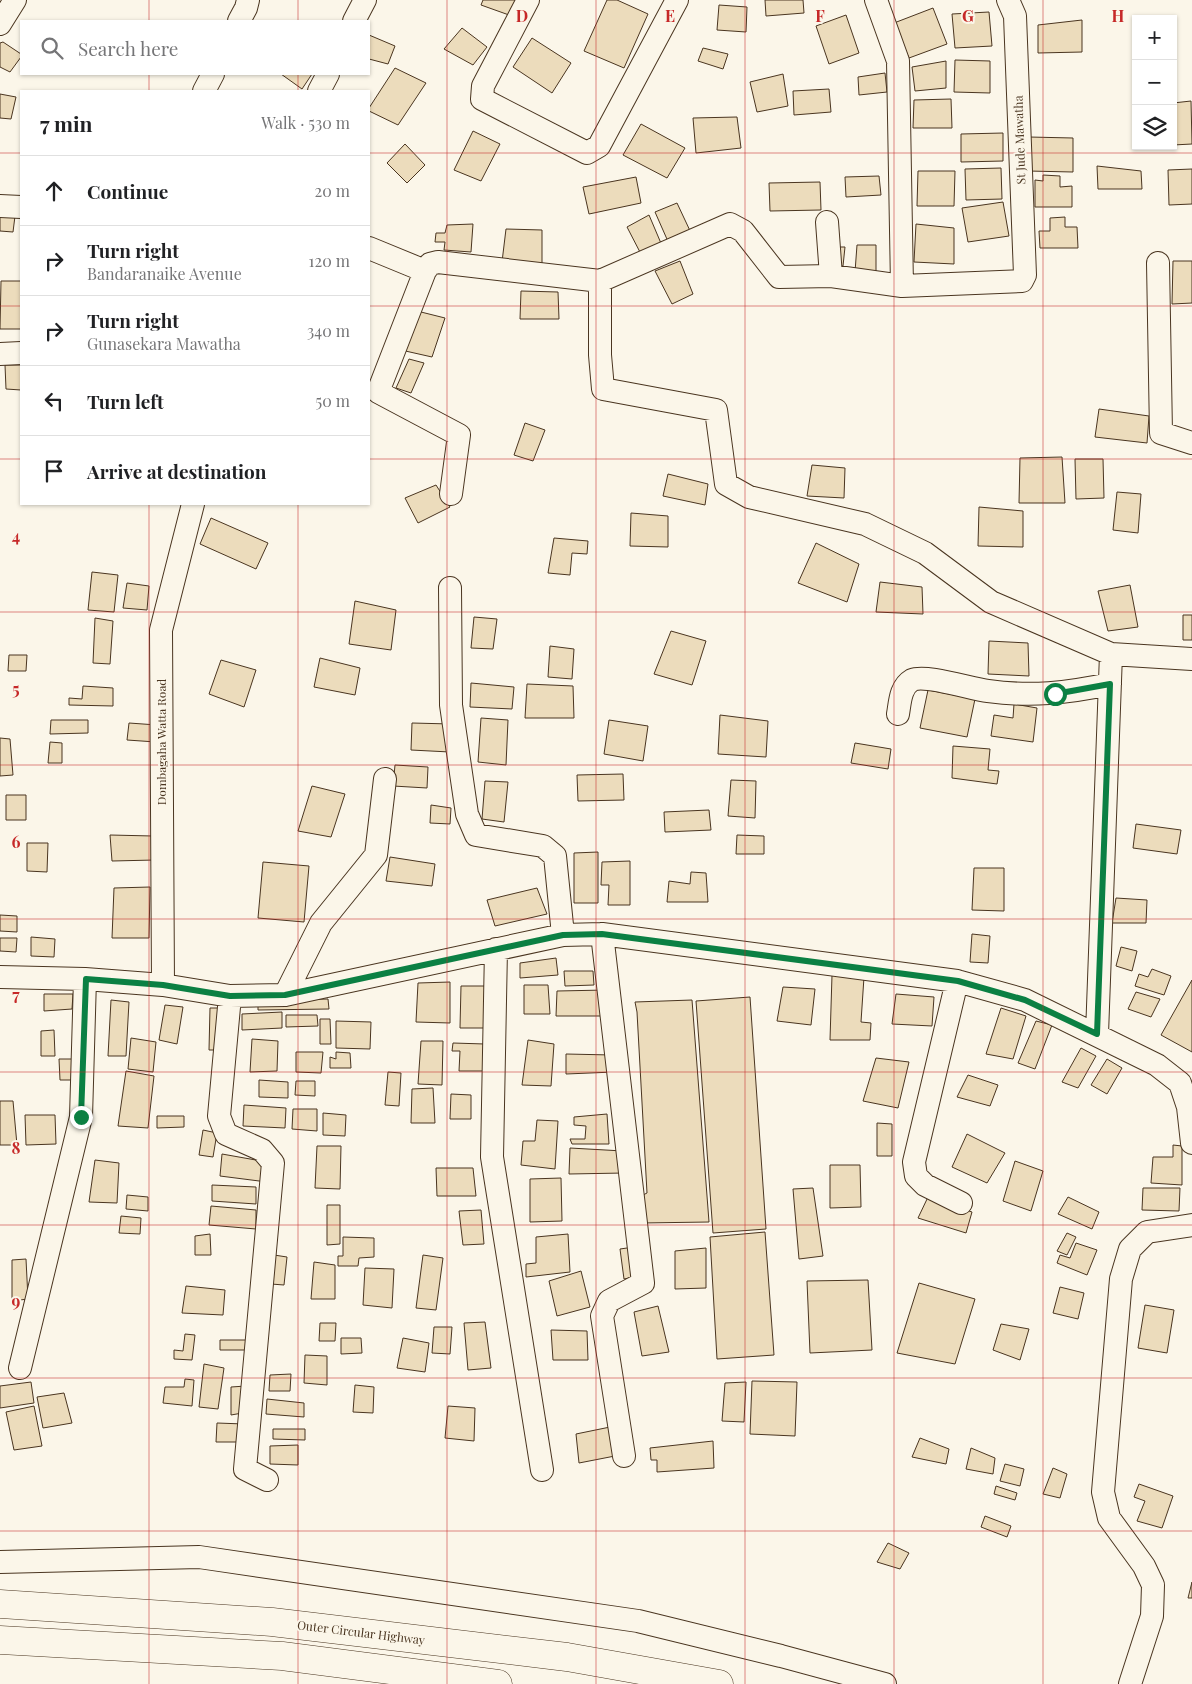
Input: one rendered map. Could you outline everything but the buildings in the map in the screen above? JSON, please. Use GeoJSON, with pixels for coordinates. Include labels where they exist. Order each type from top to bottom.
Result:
{"type":"FeatureCollection","features":[{"type":"Feature","properties":{"kind":"highway","name":"Outer Circular Highway"},"geometry":{"type":"LineString","coordinates":[[0,1604],[272,1622],[567,1657],[719,1684]]}},
{"type":"Feature","properties":{"kind":"highway"},"geometry":{"type":"LineString","coordinates":[[0,1640],[282,1656],[498,1684]]}},
{"type":"Feature","properties":{"kind":"street"},"geometry":{"type":"LineString","coordinates":[[0,24],[15,0]]}},
{"type":"Feature","properties":{"kind":"street"},"geometry":{"type":"LineString","coordinates":[[240,20],[248,0]]}},
{"type":"Feature","properties":{"kind":"street"},"geometry":{"type":"LineString","coordinates":[[355,20],[365,0]]}},
{"type":"Feature","properties":{"kind":"street"},"geometry":{"type":"LineString","coordinates":[[528,0],[483,86],[482,99],[587,154],[599,146],[677,0]]}},
{"type":"Feature","properties":{"kind":"street"},"geometry":{"type":"LineString","coordinates":[[451,494],[459,435],[378,392],[425,271],[430,264],[438,262],[600,281],[730,224],[743,232],[779,277],[831,276],[902,286],[898,61],[876,0]]}},
{"type":"Feature","properties":{"kind":"street","name":"St Jude Mawatha"},"geometry":{"type":"LineString","coordinates":[[902,286],[1022,281],[1025,275],[1015,16],[1008,0]]}},
{"type":"Feature","properties":{"kind":"street"},"geometry":{"type":"LineString","coordinates":[[205,90],[212,75]]}},
{"type":"Feature","properties":{"kind":"street"},"geometry":{"type":"LineString","coordinates":[[320,90],[327,75]]}},
{"type":"Feature","properties":{"kind":"street"},"geometry":{"type":"LineString","coordinates":[[0,206],[20,207]]}},
{"type":"Feature","properties":{"kind":"street"},"geometry":{"type":"LineString","coordinates":[[827,222],[831,276]]}},
{"type":"Feature","properties":{"kind":"street"},"geometry":{"type":"LineString","coordinates":[[370,248],[425,271]]}},
{"type":"Feature","properties":{"kind":"street"},"geometry":{"type":"LineString","coordinates":[[1158,263],[1161,433],[1192,443]]}},
{"type":"Feature","properties":{"kind":"street"},"geometry":{"type":"LineString","coordinates":[[600,281],[600,355],[603,389],[716,410],[726,484],[749,497],[865,524],[925,553],[991,602],[1111,654],[1192,659]]}},
{"type":"Feature","properties":{"kind":"street"},"geometry":{"type":"LineString","coordinates":[[0,354],[20,353]]}},
{"type":"Feature","properties":{"kind":"street","name":"Dombagaha Watta Road"},"geometry":{"type":"LineString","coordinates":[[163,985],[161,630],[193,505]]}},
{"type":"Feature","properties":{"kind":"street"},"geometry":{"type":"LineString","coordinates":[[450,588],[451,704],[467,814],[476,835],[543,846],[555,856],[563,935]]}},
{"type":"Feature","properties":{"kind":"street"},"geometry":{"type":"LineString","coordinates":[[1097,1034],[1111,654]]}},
{"type":"Feature","properties":{"kind":"street"},"geometry":{"type":"LineString","coordinates":[[898,714],[902,690],[912,680],[925,678],[987,691],[1024,694],[1055,694],[1110,684]]}},
{"type":"Feature","properties":{"kind":"street"},"geometry":{"type":"LineString","coordinates":[[285,995],[321,923],[376,855],[384,779]]}},
{"type":"Feature","properties":{"kind":"street"},"geometry":{"type":"LineString","coordinates":[[602,934],[643,1283],[609,1301],[602,1316],[624,1456]]}},
{"type":"Feature","properties":{"kind":"street"},"geometry":{"type":"LineString","coordinates":[[0,977],[86,979],[163,985],[230,996],[285,995],[563,935],[602,934],[958,981],[1025,1000],[1097,1034],[1156,1065],[1180,1083],[1188,1107],[1192,1143]]}},
{"type":"Feature","properties":{"kind":"street"},"geometry":{"type":"LineString","coordinates":[[496,949],[492,1157],[542,1470]]}},
{"type":"Feature","properties":{"kind":"street"},"geometry":{"type":"LineString","coordinates":[[20,1368],[81,1117],[86,979]]}},
{"type":"Feature","properties":{"kind":"street"},"geometry":{"type":"LineString","coordinates":[[958,981],[914,1162],[916,1176],[925,1185],[961,1203]]}},
{"type":"Feature","properties":{"kind":"street"},"geometry":{"type":"LineString","coordinates":[[230,996],[219,1116],[226,1134],[262,1150],[274,1163],[245,1469],[267,1480]]}},
{"type":"Feature","properties":{"kind":"street"},"geometry":{"type":"LineString","coordinates":[[1130,1684],[1152,1616],[1154,1585],[1144,1566],[1109,1518],[1103,1492],[1121,1279],[1130,1249],[1147,1232],[1192,1225]]}},
{"type":"Feature","properties":{"kind":"street"},"geometry":{"type":"LineString","coordinates":[[0,1562],[199,1557],[638,1620],[885,1684]]}},
{"type":"Feature","properties":{"kind":"route"},"geometry":{"type":"LineString","coordinates":[[81,1117],[86,979],[163,985],[230,996],[285,995],[563,935],[602,934],[958,981],[1025,1000],[1097,1034],[1110,684],[1055,694]]}}]}
